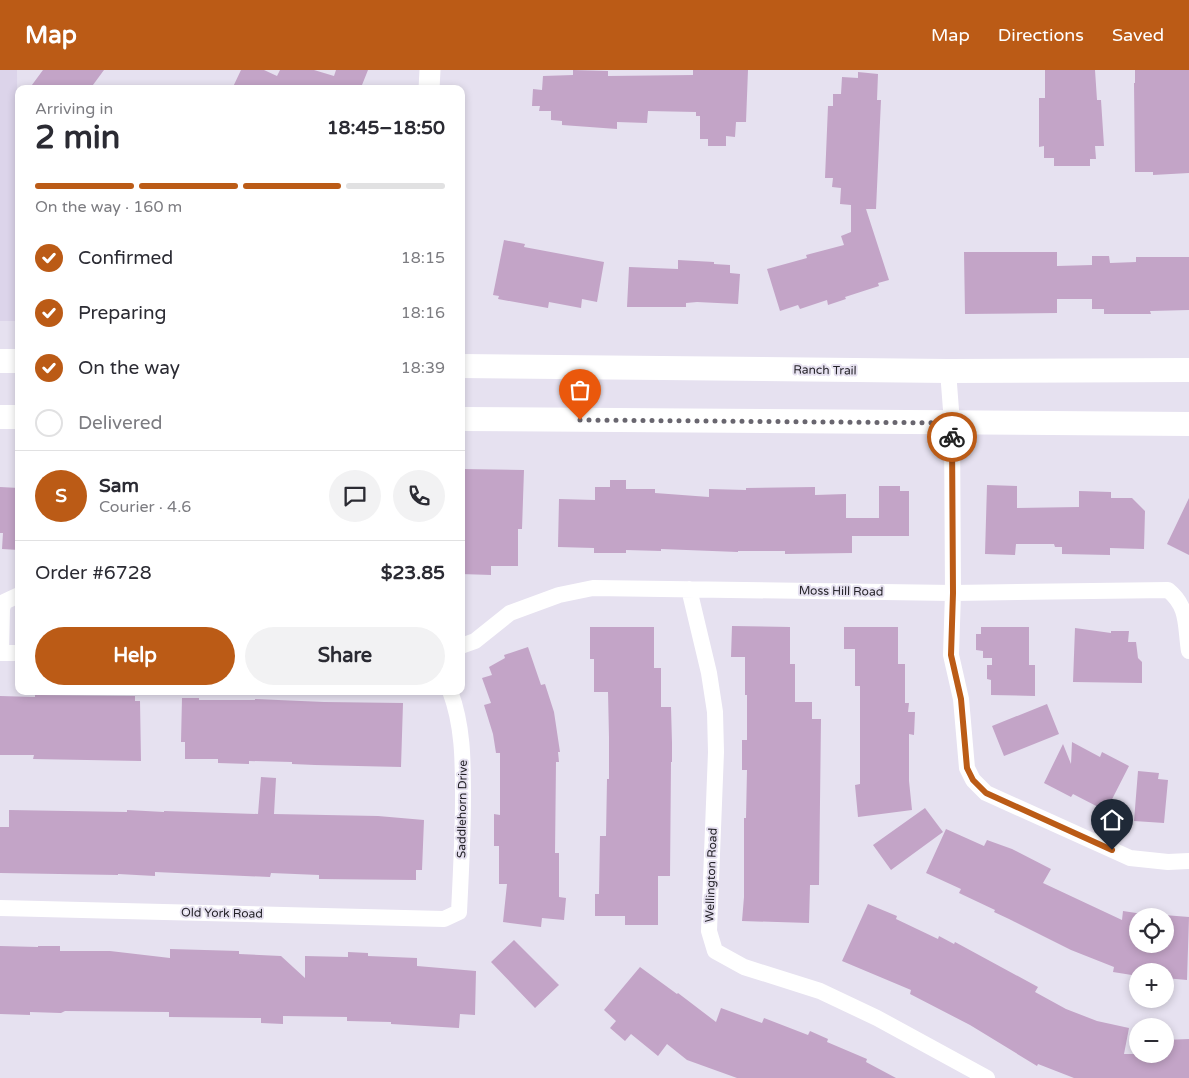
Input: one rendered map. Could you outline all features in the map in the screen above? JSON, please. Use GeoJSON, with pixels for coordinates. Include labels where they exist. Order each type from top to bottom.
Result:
{"type":"FeatureCollection","features":[{"type":"Feature","properties":{"kind":"main road"},"geometry":{"type":"LineString","coordinates":[[0,361],[15,361]]}},
{"type":"Feature","properties":{"kind":"main road","name":"Ranch Trail"},"geometry":{"type":"LineString","coordinates":[[465,366],[948,371],[1189,370]]}},
{"type":"Feature","properties":{"kind":"main road"},"geometry":{"type":"LineString","coordinates":[[0,416],[15,417]]}},
{"type":"Feature","properties":{"kind":"main road"},"geometry":{"type":"LineString","coordinates":[[465,420],[1189,424]]}},
{"type":"Feature","properties":{"kind":"street"},"geometry":{"type":"LineString","coordinates":[[429,85],[430,70]]}},
{"type":"Feature","properties":{"kind":"street"},"geometry":{"type":"LineString","coordinates":[[948,371],[952,423],[953,593],[951,655],[961,699],[967,768],[973,780],[986,793],[1130,858],[1168,862],[1189,861]]}},
{"type":"Feature","properties":{"kind":"street","name":"Moss Hill Road"},"geometry":{"type":"LineString","coordinates":[[465,645],[475,641],[510,614],[559,595],[593,588],[953,593],[1168,590],[1176,597],[1185,611],[1189,651]]}},
{"type":"Feature","properties":{"kind":"street","name":"Wellington Road"},"geometry":{"type":"LineString","coordinates":[[689,589],[709,673],[715,712],[716,752],[709,932],[715,951],[744,968],[820,991],[927,1044],[988,1078]]}},
{"type":"Feature","properties":{"kind":"street"},"geometry":{"type":"LineString","coordinates":[[15,597],[4,602],[2,609],[0,653],[15,653]]}},
{"type":"Feature","properties":{"kind":"street","name":"Saddlehorn Drive"},"geometry":{"type":"LineString","coordinates":[[444,919],[459,912],[463,831],[463,751],[456,705],[452,695]]}},
{"type":"Feature","properties":{"kind":"street","name":"Old York Road"},"geometry":{"type":"LineString","coordinates":[[0,908],[444,919]]}},
{"type":"Feature","properties":{"kind":"shaded area"},"geometry":{"type":"Polygon","coordinates":[[[0,70],[17,70],[17,85],[15,85],[15,321],[0,321],[0,70]]]}},
{"type":"Feature","properties":{"kind":"building"},"geometry":{"type":"Polygon","coordinates":[[[43,70],[104,70],[93,85],[32,85],[43,70]]]}},
{"type":"Feature","properties":{"kind":"building"},"geometry":{"type":"Polygon","coordinates":[[[241,70],[264,70],[277,76],[280,70],[314,70],[334,76],[336,70],[368,70],[362,85],[234,85],[241,70]]]}},
{"type":"Feature","properties":{"kind":"building"},"geometry":{"type":"Polygon","coordinates":[[[573,70],[608,71],[608,76],[693,75],[693,70],[748,70],[746,122],[736,122],[735,137],[726,136],[726,146],[708,146],[708,139],[700,139],[700,116],[696,116],[696,112],[648,111],[647,123],[617,122],[617,129],[562,125],[562,121],[551,120],[551,111],[539,111],[540,106],[532,106],[533,89],[542,90],[543,76],[573,75],[573,70]]]}},
{"type":"Feature","properties":{"kind":"building"},"geometry":{"type":"Polygon","coordinates":[[[1045,70],[1095,70],[1097,100],[1101,100],[1104,146],[1095,146],[1096,159],[1090,159],[1090,166],[1054,166],[1054,158],[1044,158],[1044,146],[1039,147],[1039,98],[1045,98],[1045,70]]]}},
{"type":"Feature","properties":{"kind":"building"},"geometry":{"type":"Polygon","coordinates":[[[1135,70],[1189,70],[1189,173],[1153,175],[1153,172],[1135,172],[1135,70]]]}},
{"type":"Feature","properties":{"kind":"building"},"geometry":{"type":"Polygon","coordinates":[[[858,72],[878,74],[877,100],[881,100],[876,209],[866,209],[889,280],[878,283],[879,286],[845,297],[846,299],[828,305],[827,300],[800,309],[798,305],[780,311],[767,269],[807,258],[806,255],[844,245],[841,236],[851,232],[851,205],[840,204],[841,188],[832,187],[833,178],[825,178],[828,106],[833,106],[833,94],[841,94],[842,77],[858,78],[858,72]]]}},
{"type":"Feature","properties":{"kind":"building"},"geometry":{"type":"Polygon","coordinates":[[[504,240],[525,244],[524,247],[604,262],[597,302],[582,299],[581,308],[549,302],[548,308],[498,299],[499,296],[493,295],[504,240]]]}},
{"type":"Feature","properties":{"kind":"building"},"geometry":{"type":"Polygon","coordinates":[[[964,252],[1057,252],[1057,266],[1092,265],[1092,256],[1109,256],[1110,263],[1136,262],[1136,257],[1189,257],[1189,310],[1150,311],[1151,314],[1104,314],[1104,309],[1092,309],[1092,299],[1057,299],[1057,313],[965,314],[964,252]]]}},
{"type":"Feature","properties":{"kind":"building"},"geometry":{"type":"Polygon","coordinates":[[[678,260],[730,265],[730,273],[740,274],[738,304],[697,302],[686,303],[686,307],[627,307],[629,267],[678,269],[678,260]]]}},
{"type":"Feature","properties":{"kind":"building"},"geometry":{"type":"Polygon","coordinates":[[[465,469],[524,470],[522,529],[518,529],[518,566],[491,566],[491,575],[465,574],[465,469]]]}},
{"type":"Feature","properties":{"kind":"building"},"geometry":{"type":"Polygon","coordinates":[[[610,480],[626,480],[626,489],[655,489],[655,493],[709,497],[709,489],[746,490],[746,488],[815,487],[815,495],[846,494],[846,518],[879,518],[879,486],[900,486],[900,491],[909,491],[909,536],[852,536],[852,553],[785,554],[785,551],[738,552],[661,549],[661,551],[626,550],[626,553],[594,553],[594,548],[558,547],[559,499],[595,500],[595,487],[610,487],[610,480]]]}},
{"type":"Feature","properties":{"kind":"building"},"geometry":{"type":"Polygon","coordinates":[[[987,485],[1017,486],[1017,508],[1079,507],[1079,491],[1111,492],[1111,498],[1132,498],[1145,511],[1144,549],[1110,548],[1110,555],[1062,554],[1062,547],[1055,547],[1054,544],[1016,544],[1015,555],[985,554],[987,485]]]}},
{"type":"Feature","properties":{"kind":"building"},"geometry":{"type":"Polygon","coordinates":[[[0,487],[15,488],[15,550],[2,549],[3,533],[0,533],[0,487]]]}},
{"type":"Feature","properties":{"kind":"building"},"geometry":{"type":"Polygon","coordinates":[[[1189,498],[1189,555],[1167,544],[1189,498]]]}},
{"type":"Feature","properties":{"kind":"building"},"geometry":{"type":"Polygon","coordinates":[[[732,626],[790,627],[790,664],[795,664],[795,702],[812,702],[812,719],[821,719],[819,885],[810,885],[809,923],[742,921],[747,770],[742,770],[742,740],[747,740],[747,695],[745,695],[745,657],[731,657],[732,626]]]}},
{"type":"Feature","properties":{"kind":"building"},"geometry":{"type":"Polygon","coordinates":[[[590,627],[654,627],[654,668],[661,668],[661,707],[671,707],[672,743],[670,876],[658,876],[658,925],[625,925],[625,916],[595,916],[595,894],[599,894],[600,836],[606,836],[609,737],[608,692],[594,692],[594,659],[590,659],[590,627]]]}},
{"type":"Feature","properties":{"kind":"building"},"geometry":{"type":"Polygon","coordinates":[[[844,627],[898,627],[898,664],[905,664],[905,703],[909,703],[908,712],[915,712],[914,735],[909,734],[909,781],[912,810],[858,817],[855,785],[860,784],[860,686],[855,686],[855,649],[844,649],[844,627]]]}},
{"type":"Feature","properties":{"kind":"building"},"geometry":{"type":"Polygon","coordinates":[[[981,627],[1029,627],[1029,665],[1035,665],[1035,696],[991,695],[991,680],[987,679],[987,665],[992,665],[992,658],[983,658],[983,651],[976,650],[976,634],[981,634],[981,627]]]}},
{"type":"Feature","properties":{"kind":"building"},"geometry":{"type":"Polygon","coordinates":[[[1075,628],[1111,633],[1111,631],[1129,631],[1128,642],[1136,642],[1138,658],[1142,662],[1142,683],[1073,682],[1075,628]]]}},
{"type":"Feature","properties":{"kind":"building"},"geometry":{"type":"Polygon","coordinates":[[[528,647],[541,685],[545,684],[554,712],[560,752],[558,752],[559,762],[556,762],[555,853],[559,853],[559,897],[566,898],[564,920],[542,918],[541,927],[503,922],[507,884],[499,884],[499,846],[494,846],[494,814],[500,815],[500,753],[496,753],[493,734],[484,705],[491,703],[482,678],[492,675],[489,667],[505,658],[504,655],[528,647]]]}},
{"type":"Feature","properties":{"kind":"building"},"geometry":{"type":"Polygon","coordinates":[[[35,695],[135,696],[135,701],[140,701],[141,761],[33,759],[34,755],[0,755],[0,696],[35,697],[35,695]]]}},
{"type":"Feature","properties":{"kind":"building"},"geometry":{"type":"Polygon","coordinates":[[[182,698],[199,698],[199,700],[255,699],[403,703],[401,767],[249,761],[249,764],[218,763],[218,759],[185,759],[185,742],[181,742],[182,698]]]}},
{"type":"Feature","properties":{"kind":"building"},"geometry":{"type":"Polygon","coordinates":[[[1047,704],[1059,734],[1004,756],[992,726],[1047,704]]]}},
{"type":"Feature","properties":{"kind":"building"},"geometry":{"type":"Polygon","coordinates":[[[1072,742],[1100,757],[1102,752],[1129,766],[1106,811],[1073,794],[1071,797],[1044,783],[1063,744],[1071,764],[1072,742]]]}},
{"type":"Feature","properties":{"kind":"building"},"geometry":{"type":"Polygon","coordinates":[[[1138,771],[1159,773],[1158,779],[1168,780],[1164,823],[1134,821],[1138,771]]]}},
{"type":"Feature","properties":{"kind":"building"},"geometry":{"type":"Polygon","coordinates":[[[261,777],[276,778],[274,814],[378,816],[424,820],[422,870],[416,870],[416,880],[319,879],[319,875],[271,873],[270,877],[155,872],[155,876],[0,873],[0,827],[9,827],[9,810],[127,812],[127,810],[258,814],[261,777]]]}},
{"type":"Feature","properties":{"kind":"building"},"geometry":{"type":"Polygon","coordinates":[[[925,808],[943,832],[891,870],[873,845],[925,808]]]}},
{"type":"Feature","properties":{"kind":"building"},"geometry":{"type":"Polygon","coordinates":[[[946,829],[984,846],[987,840],[1012,849],[1051,869],[1043,883],[1122,920],[1123,911],[1129,912],[1129,953],[1174,953],[1174,916],[1189,917],[1187,980],[1174,979],[1174,963],[1129,963],[1129,975],[1113,972],[1114,967],[1071,950],[994,912],[995,910],[959,893],[961,889],[926,873],[946,829]]]}},
{"type":"Feature","properties":{"kind":"building"},"geometry":{"type":"Polygon","coordinates":[[[868,904],[897,916],[896,919],[938,939],[939,936],[954,944],[955,942],[1038,987],[1035,992],[1066,1009],[1097,1021],[1129,1028],[1124,1054],[1129,1054],[1129,1063],[1174,1063],[1174,1040],[1189,1039],[1189,1078],[1074,1078],[1038,1064],[1037,1066],[970,1025],[910,994],[911,990],[842,961],[868,904]]]}},
{"type":"Feature","properties":{"kind":"building"},"geometry":{"type":"Polygon","coordinates":[[[514,940],[559,985],[535,1008],[491,962],[514,940]]]}},
{"type":"Feature","properties":{"kind":"building"},"geometry":{"type":"Polygon","coordinates":[[[0,946],[60,946],[60,951],[110,951],[170,958],[170,949],[239,951],[239,954],[281,956],[305,978],[305,956],[348,957],[348,952],[368,953],[368,956],[417,958],[417,966],[476,971],[475,1015],[460,1014],[459,1028],[391,1024],[391,1022],[347,1021],[347,1017],[283,1016],[283,1024],[261,1023],[261,1018],[169,1017],[169,1012],[65,1011],[61,1013],[30,1012],[30,1015],[0,1014],[0,946]]]}},
{"type":"Feature","properties":{"kind":"building"},"geometry":{"type":"Polygon","coordinates":[[[640,967],[716,1022],[721,1008],[762,1023],[764,1018],[808,1035],[810,1031],[828,1039],[827,1042],[867,1059],[866,1062],[896,1078],[737,1078],[687,1060],[667,1044],[658,1056],[631,1034],[625,1041],[610,1028],[616,1021],[604,1010],[640,967]]]}},
{"type":"Feature","properties":{"kind":"way so far"},"geometry":{"type":"LineString","coordinates":[[580,420],[952,423],[952,437]]}},
{"type":"Feature","properties":{"kind":"route"},"geometry":{"type":"LineString","coordinates":[[952,437],[953,593],[951,655],[961,699],[967,768],[973,780],[986,793],[1112,850]]}}]}
